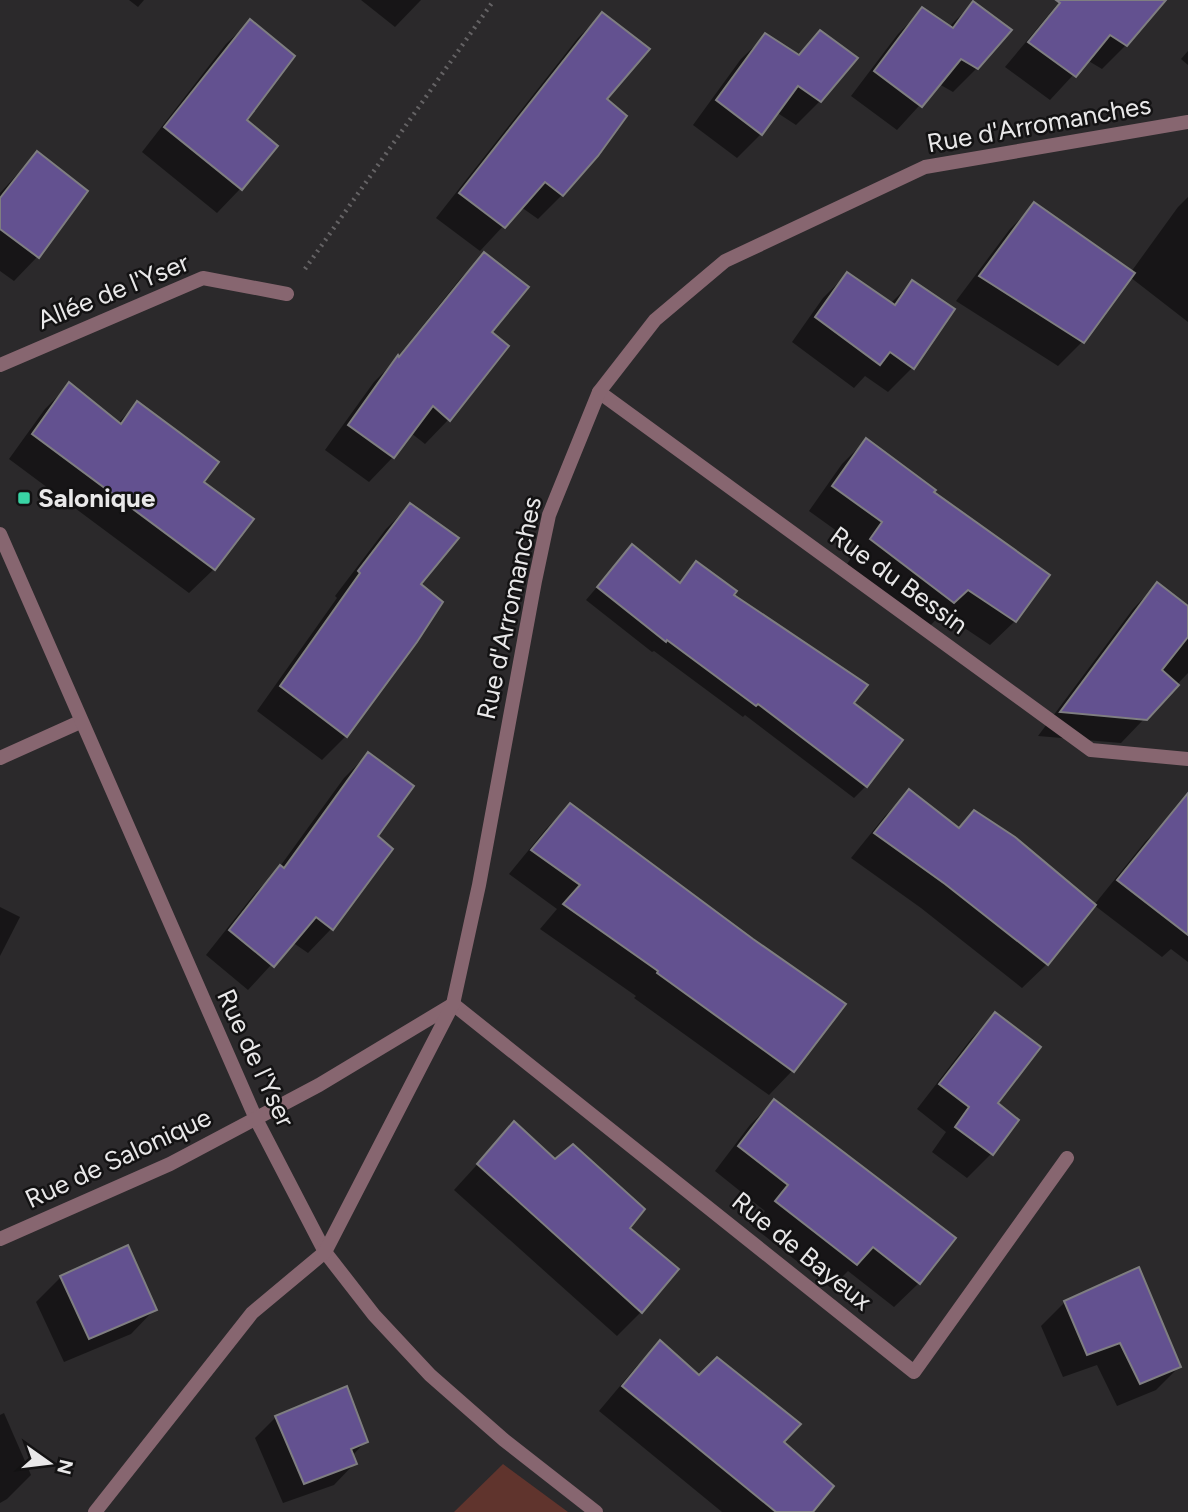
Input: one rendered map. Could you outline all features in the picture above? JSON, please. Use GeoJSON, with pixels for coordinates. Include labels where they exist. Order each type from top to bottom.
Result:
{"type":"FeatureCollection","features":[{"type":"Feature","properties":{"kind":"street","name":"Rue d'Arromanches"},"geometry":{"type":"LineString","coordinates":[[325,1252],[453,1004],[549,515],[599,392],[655,320],[725,261],[925,167],[1188,122]]}},
{"type":"Feature","properties":{"kind":"street","name":"Allée de l'Yser"},"geometry":{"type":"LineString","coordinates":[[0,365],[203,278],[287,294]]}},
{"type":"Feature","properties":{"kind":"street","name":"Rue du Bessin"},"geometry":{"type":"LineString","coordinates":[[599,392],[1091,751],[1188,759]]}},
{"type":"Feature","properties":{"kind":"street","name":"Rue de l'Yser"},"geometry":{"type":"LineString","coordinates":[[0,534],[256,1119],[325,1252],[374,1315],[430,1375],[504,1440],[596,1512]]}},
{"type":"Feature","properties":{"kind":"street"},"geometry":{"type":"LineString","coordinates":[[0,758],[80,722]]}},
{"type":"Feature","properties":{"kind":"street","name":"Rue de Salonique"},"geometry":{"type":"LineString","coordinates":[[0,1239],[170,1164],[318,1085],[453,1004]]}},
{"type":"Feature","properties":{"kind":"street","name":"Rue de Bayeux"},"geometry":{"type":"LineString","coordinates":[[453,1004],[914,1372],[1067,1158]]}},
{"type":"Feature","properties":{"kind":"street"},"geometry":{"type":"LineString","coordinates":[[95,1512],[252,1313],[325,1252]]}},
{"type":"Feature","properties":{"kind":"path"},"geometry":{"type":"LineString","coordinates":[[287,294],[494,0]]}},
{"type":"Feature","properties":{"kind":"shaded area"},"geometry":{"type":"Polygon","coordinates":[[[503,1464],[568,1512],[454,1512],[503,1464]]]}},
{"type":"Feature","properties":{"kind":"building"},"geometry":{"type":"Polygon","coordinates":[[[1056,0],[1166,0],[1127,46],[1110,35],[1076,77],[1028,42],[1060,3],[1056,0]]]}},
{"type":"Feature","properties":{"kind":"building"},"geometry":{"type":"Polygon","coordinates":[[[973,1],[1012,30],[978,69],[961,59],[922,107],[874,71],[922,7],[953,28],[973,1]]]}},
{"type":"Feature","properties":{"kind":"building"},"geometry":{"type":"Polygon","coordinates":[[[602,12],[650,49],[607,99],[627,116],[598,156],[563,196],[545,182],[505,228],[459,193],[602,12]]]}},
{"type":"Feature","properties":{"kind":"building"},"geometry":{"type":"Polygon","coordinates":[[[250,19],[295,56],[247,120],[278,146],[242,190],[164,127],[250,19]]]}},
{"type":"Feature","properties":{"kind":"building"},"geometry":{"type":"Polygon","coordinates":[[[820,30],[858,58],[821,102],[798,86],[762,135],[716,100],[765,33],[799,55],[820,30]]]}},
{"type":"Feature","properties":{"kind":"building"},"geometry":{"type":"Polygon","coordinates":[[[37,151],[88,191],[39,258],[0,229],[0,198],[37,151]]]}},
{"type":"Feature","properties":{"kind":"building"},"geometry":{"type":"Polygon","coordinates":[[[1034,202],[1135,273],[1084,343],[979,276],[1034,202]]]}},
{"type":"Feature","properties":{"kind":"building"},"geometry":{"type":"Polygon","coordinates":[[[484,252],[529,287],[492,332],[509,346],[450,421],[433,406],[394,458],[348,425],[398,355],[399,357],[484,252]]]}},
{"type":"Feature","properties":{"kind":"building"},"geometry":{"type":"Polygon","coordinates":[[[847,272],[895,305],[912,280],[955,309],[914,369],[890,352],[880,365],[815,317],[847,272]]]}},
{"type":"Feature","properties":{"kind":"building"},"geometry":{"type":"Polygon","coordinates":[[[69,382],[121,424],[137,401],[219,462],[204,482],[254,519],[215,570],[32,434],[69,382]]]}},
{"type":"Feature","properties":{"kind":"building"},"geometry":{"type":"Polygon","coordinates":[[[866,438],[936,490],[934,492],[1050,575],[1016,622],[968,590],[954,603],[870,539],[882,522],[832,486],[866,438]]]}},
{"type":"Feature","properties":{"kind":"building"},"geometry":{"type":"Polygon","coordinates":[[[410,503],[459,538],[421,584],[443,602],[347,737],[280,686],[360,573],[358,571],[410,503]]]}},
{"type":"Feature","properties":{"kind":"building"},"geometry":{"type":"Polygon","coordinates":[[[632,544],[680,583],[696,561],[737,591],[734,595],[868,685],[854,703],[903,740],[867,787],[758,704],[756,706],[667,640],[666,642],[597,587],[632,544]]]}},
{"type":"Feature","properties":{"kind":"building"},"geometry":{"type":"Polygon","coordinates":[[[1157,582],[1188,606],[1188,637],[1162,670],[1179,685],[1147,720],[1060,712],[1157,582]]]}},
{"type":"Feature","properties":{"kind":"building"},"geometry":{"type":"Polygon","coordinates":[[[368,752],[414,786],[378,836],[393,849],[333,930],[316,917],[274,967],[229,930],[280,865],[284,868],[368,752]]]}},
{"type":"Feature","properties":{"kind":"building"},"geometry":{"type":"Polygon","coordinates":[[[909,789],[959,828],[974,810],[1015,837],[1096,905],[1048,965],[945,884],[874,833],[909,789]]]}},
{"type":"Feature","properties":{"kind":"building"},"geometry":{"type":"Polygon","coordinates":[[[1188,793],[1188,935],[1117,880],[1188,793]]]}},
{"type":"Feature","properties":{"kind":"building"},"geometry":{"type":"Polygon","coordinates":[[[570,803],[753,939],[846,1004],[794,1072],[563,904],[580,885],[531,850],[570,803]]]}},
{"type":"Feature","properties":{"kind":"building"},"geometry":{"type":"Polygon","coordinates":[[[995,1012],[1041,1047],[998,1103],[1019,1120],[993,1155],[955,1127],[969,1107],[939,1084],[995,1012]]]}},
{"type":"Feature","properties":{"kind":"building"},"geometry":{"type":"Polygon","coordinates":[[[774,1099],[956,1238],[920,1284],[873,1247],[857,1265],[775,1201],[788,1185],[738,1146],[774,1099]]]}},
{"type":"Feature","properties":{"kind":"building"},"geometry":{"type":"Polygon","coordinates":[[[514,1121],[555,1159],[573,1144],[645,1209],[630,1228],[679,1269],[642,1313],[477,1164],[514,1121]]]}},
{"type":"Feature","properties":{"kind":"building"},"geometry":{"type":"Polygon","coordinates":[[[128,1245],[157,1310],[89,1339],[60,1276],[128,1245]]]}},
{"type":"Feature","properties":{"kind":"building"},"geometry":{"type":"Polygon","coordinates":[[[1139,1267],[1181,1367],[1140,1384],[1120,1343],[1087,1355],[1064,1301],[1139,1267]]]}},
{"type":"Feature","properties":{"kind":"building"},"geometry":{"type":"Polygon","coordinates":[[[660,1340],[699,1375],[717,1357],[801,1424],[784,1442],[834,1486],[813,1512],[776,1512],[622,1386],[660,1340]]]}},
{"type":"Feature","properties":{"kind":"building"},"geometry":{"type":"Polygon","coordinates":[[[347,1386],[368,1442],[351,1449],[357,1464],[304,1484],[275,1416],[347,1386]]]}},
{"type":"Feature","properties":{"kind":"place","name":"Salonique"},"geometry":{"type":"Point","coordinates":[24,498]}}]}
